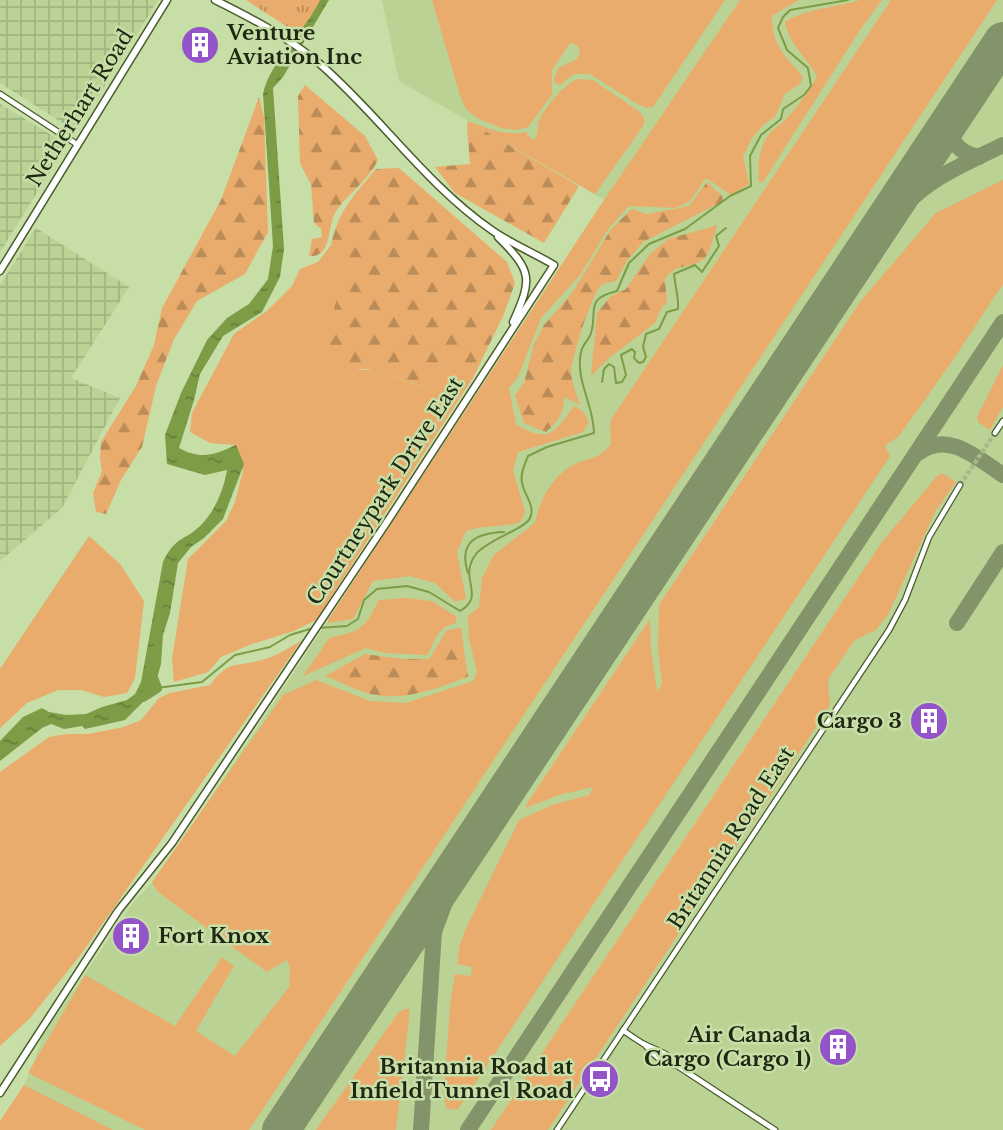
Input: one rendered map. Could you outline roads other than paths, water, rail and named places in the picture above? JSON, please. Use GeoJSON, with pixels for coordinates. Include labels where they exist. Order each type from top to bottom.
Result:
{"type":"FeatureCollection","features":[{"type":"Feature","properties":{"kind":"street","name":"Netherhart Road"},"geometry":{"type":"LineString","coordinates":[[0,271],[167,0]]}},
{"type":"Feature","properties":{"kind":"street","name":"Courtneypark Drive East"},"geometry":{"type":"LineString","coordinates":[[0,1093],[118,911],[159,863],[554,265],[492,230],[415,162],[330,74],[297,46],[255,20],[215,0]]}},
{"type":"Feature","properties":{"kind":"street"},"geometry":{"type":"LineString","coordinates":[[0,94],[78,145]]}},
{"type":"Feature","properties":{"kind":"street"},"geometry":{"type":"LineString","coordinates":[[492,230],[520,259],[527,281],[523,302],[508,335]]}},
{"type":"Feature","properties":{"kind":"street"},"geometry":{"type":"LineString","coordinates":[[995,433],[1003,421]]}},
{"type":"Feature","properties":{"kind":"street","name":"Britannia Road East"},"geometry":{"type":"LineString","coordinates":[[557,1130],[889,631],[905,600],[929,537],[960,485]]}},
{"type":"Feature","properties":{"kind":"street"},"geometry":{"type":"LineString","coordinates":[[623,1030],[645,1045],[655,1056],[670,1065],[676,1065],[775,1130]]}},
{"type":"Feature","properties":{"kind":"water"},"geometry":{"type":"Polygon","coordinates":[[[320,0],[329,0],[283,77],[273,88],[284,249],[280,277],[262,312],[223,336],[200,374],[179,448],[194,454],[208,455],[236,445],[244,464],[223,519],[191,547],[178,563],[170,613],[163,635],[161,664],[153,692],[125,720],[85,729],[82,726],[64,729],[51,724],[0,761],[0,741],[23,717],[42,708],[66,715],[86,714],[127,700],[135,694],[141,682],[163,562],[172,547],[195,530],[211,513],[224,485],[227,470],[205,475],[167,464],[165,435],[181,393],[207,340],[227,318],[249,304],[268,279],[273,246],[263,94],[280,58],[306,24],[320,0]]]}},
{"type":"Feature","properties":{"kind":"waterway"},"geometry":{"type":"LineString","coordinates":[[318,628],[347,626],[358,619],[364,600],[377,589],[407,586],[429,592],[460,611],[468,605],[472,593],[469,571],[476,554],[530,518],[530,504],[522,479],[528,456],[547,447],[594,433],[580,363],[582,349],[591,333],[596,302],[617,291],[629,263],[649,244],[685,229],[730,196],[751,186],[750,156],[761,135],[781,119],[783,109],[804,95],[811,86],[808,68],[787,50],[778,28],[783,17],[790,10],[848,0]]}},
{"type":"Feature","properties":{"kind":"waterway"},"geometry":{"type":"LineString","coordinates":[[602,382],[604,369],[609,364],[614,367],[616,383],[622,382],[626,375],[621,355],[632,349],[635,352],[634,358],[639,363],[643,362],[646,357],[643,347],[646,334],[659,329],[667,312],[678,309],[674,274],[695,265],[702,272],[719,246],[716,236],[726,228]]}},
{"type":"Feature","properties":{"kind":"waterway"},"geometry":{"type":"LineString","coordinates":[[468,573],[465,554],[472,541],[485,534],[504,532]]}},
{"type":"Feature","properties":{"kind":"waterway"},"geometry":{"type":"LineString","coordinates":[[157,688],[202,682],[235,655],[270,647],[290,635],[313,628]]}},
{"type":"Feature","properties":{"kind":"waterway"},"geometry":{"type":"LineString","coordinates":[[143,697],[157,688],[150,670]]}},
{"type":"Feature","properties":{"kind":"tunnel"},"geometry":{"type":"LineString","coordinates":[[960,485],[995,433]]}},
{"type":"Feature","properties":{"kind":"place","name":"Venture Aviation Inc"},"geometry":{"type":"Point","coordinates":[200,45]}},
{"type":"Feature","properties":{"kind":"place","name":"Cargo 3"},"geometry":{"type":"Point","coordinates":[929,721]}},
{"type":"Feature","properties":{"kind":"place","name":"Fort Knox"},"geometry":{"type":"Point","coordinates":[131,936]}},
{"type":"Feature","properties":{"kind":"place","name":"Air Canada Cargo (Cargo 1)"},"geometry":{"type":"Point","coordinates":[838,1047]}},
{"type":"Feature","properties":{"kind":"place","name":"Britannia Road at Infield Tunnel Road"},"geometry":{"type":"Point","coordinates":[600,1079]}}]}
